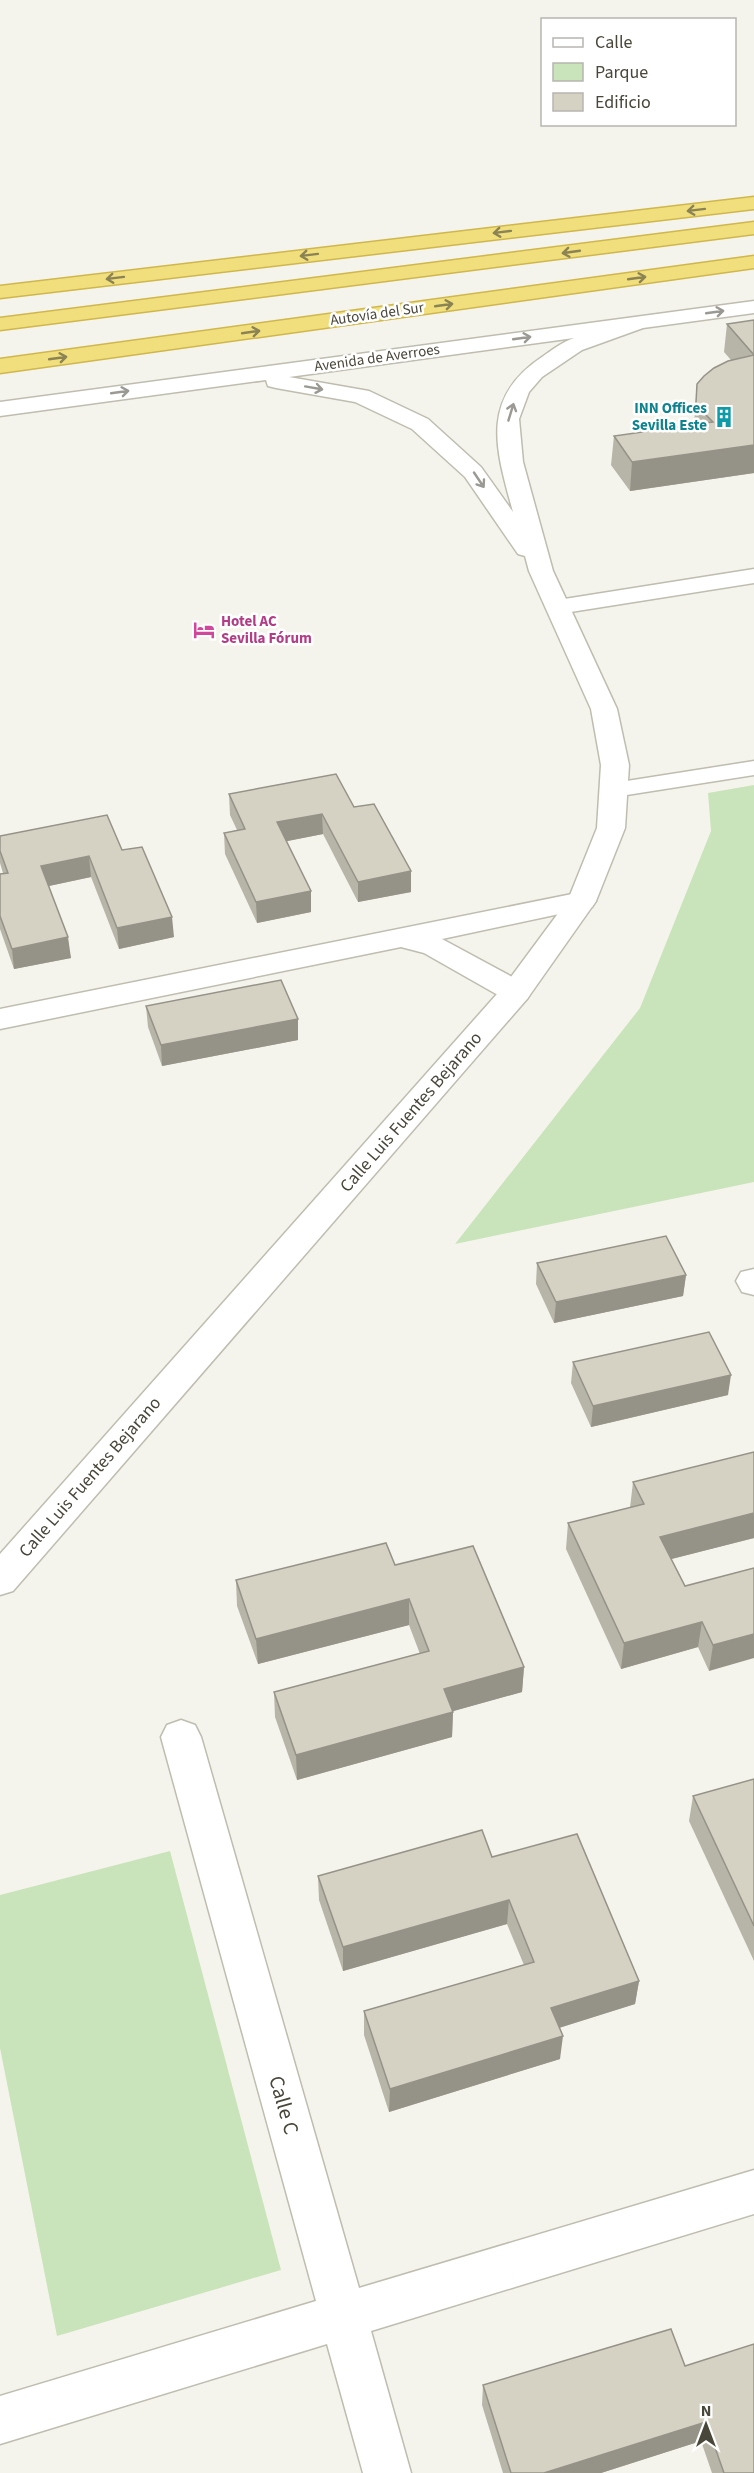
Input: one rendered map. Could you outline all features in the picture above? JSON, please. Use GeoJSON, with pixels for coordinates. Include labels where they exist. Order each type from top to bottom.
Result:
{"type":"FeatureCollection","features":[{"type":"Feature","properties":{"kind":"highway"},"geometry":{"type":"LineString","coordinates":[[0,292],[754,203]]}},
{"type":"Feature","properties":{"kind":"highway"},"geometry":{"type":"LineString","coordinates":[[0,324],[754,228]]}},
{"type":"Feature","properties":{"kind":"highway","name":"Autovía del Sur"},"geometry":{"type":"LineString","coordinates":[[0,366],[754,262]]}},
{"type":"Feature","properties":{"kind":"street","name":"Avenida de Averroes"},"geometry":{"type":"LineString","coordinates":[[0,409],[754,307]]}},
{"type":"Feature","properties":{"kind":"street"},"geometry":{"type":"LineString","coordinates":[[541,570],[511,462],[508,419],[518,391],[534,372],[574,345],[641,322]]}},
{"type":"Feature","properties":{"kind":"street"},"geometry":{"type":"LineString","coordinates":[[173,385],[275,381],[362,396],[420,424],[473,472],[541,570]]}},
{"type":"Feature","properties":{"kind":"street","name":"Calle Luis Fuentes Bejarano"},"geometry":{"type":"LineString","coordinates":[[0,1580],[516,992],[582,901],[611,828],[615,765],[604,709],[541,570]]}},
{"type":"Feature","properties":{"kind":"street"},"geometry":{"type":"LineString","coordinates":[[0,1019],[582,901]]}},
{"type":"Feature","properties":{"kind":"street"},"geometry":{"type":"LineString","coordinates":[[401,938],[434,946],[516,992]]}},
{"type":"Feature","properties":{"kind":"street","name":"Calle C"},"geometry":{"type":"LineString","coordinates":[[181,1737],[387,2473]]}},
{"type":"Feature","properties":{"kind":"street"},"geometry":{"type":"LineString","coordinates":[[0,2420],[754,2192]]}},
{"type":"Feature","properties":{"kind":"lane"},"geometry":{"type":"LineString","coordinates":[[558,607],[754,576]]}},
{"type":"Feature","properties":{"kind":"lane"},"geometry":{"type":"LineString","coordinates":[[614,790],[754,768]]}},
{"type":"Feature","properties":{"kind":"green space"},"geometry":{"type":"Polygon","coordinates":[[[754,785],[754,1182],[455,1244],[640,1008],[711,831],[708,793],[754,785]]]}},
{"type":"Feature","properties":{"kind":"green space"},"geometry":{"type":"Polygon","coordinates":[[[170,1851],[281,2270],[57,2336],[0,2048],[0,1895],[170,1851]]]}},
{"type":"Feature","properties":{"kind":"building"},"geometry":{"type":"Polygon","coordinates":[[[754,320],[754,355],[727,324],[754,320]]]}},
{"type":"Feature","properties":{"kind":"building"},"geometry":{"type":"Polygon","coordinates":[[[754,355],[754,445],[632,462],[614,436],[713,422],[696,402],[697,384],[714,368],[728,361],[754,355]]]}},
{"type":"Feature","properties":{"kind":"building"},"geometry":{"type":"Polygon","coordinates":[[[336,774],[354,807],[374,804],[411,871],[358,882],[322,814],[277,822],[311,891],[256,902],[224,833],[245,829],[229,794],[336,774]]]}},
{"type":"Feature","properties":{"kind":"building"},"geometry":{"type":"Polygon","coordinates":[[[107,815],[122,850],[142,847],[172,917],[117,928],[89,856],[41,866],[68,937],[12,949],[0,916],[0,874],[8,873],[0,851],[0,836],[107,815]]]}},
{"type":"Feature","properties":{"kind":"building"},"geometry":{"type":"Polygon","coordinates":[[[281,980],[298,1019],[161,1045],[146,1006],[281,980]]]}},
{"type":"Feature","properties":{"kind":"building"},"geometry":{"type":"Polygon","coordinates":[[[666,1236],[686,1275],[556,1302],[537,1263],[666,1236]]]}},
{"type":"Feature","properties":{"kind":"building"},"geometry":{"type":"Polygon","coordinates":[[[709,1332],[731,1375],[593,1406],[573,1362],[709,1332]]]}},
{"type":"Feature","properties":{"kind":"building"},"geometry":{"type":"Polygon","coordinates":[[[754,1452],[754,1513],[660,1537],[685,1586],[754,1568],[754,1634],[713,1645],[702,1622],[624,1643],[568,1523],[644,1504],[633,1482],[754,1452]]]}},
{"type":"Feature","properties":{"kind":"building"},"geometry":{"type":"Polygon","coordinates":[[[386,1543],[395,1565],[473,1546],[524,1667],[444,1689],[453,1712],[296,1755],[274,1692],[429,1651],[409,1599],[256,1639],[236,1580],[386,1543]]]}},
{"type":"Feature","properties":{"kind":"building"},"geometry":{"type":"Polygon","coordinates":[[[754,1779],[754,1926],[693,1796],[754,1779]]]}},
{"type":"Feature","properties":{"kind":"building"},"geometry":{"type":"Polygon","coordinates":[[[482,1830],[492,1857],[577,1834],[639,1981],[551,2008],[563,2036],[390,2089],[364,2011],[534,1962],[509,1900],[343,1947],[318,1876],[482,1830]]]}},
{"type":"Feature","properties":{"kind":"building"},"geometry":{"type":"Polygon","coordinates":[[[671,2329],[685,2366],[754,2344],[754,2473],[724,2473],[706,2422],[544,2473],[511,2473],[483,2385],[671,2329]]]}},
{"type":"Feature","properties":{"kind":"place","name":"INN Offices Sevilla Este"},"geometry":{"type":"Point","coordinates":[724,417]}},
{"type":"Feature","properties":{"kind":"place","name":"Hotel AC Sevilla Fórum"},"geometry":{"type":"Point","coordinates":[204,630]}}]}
